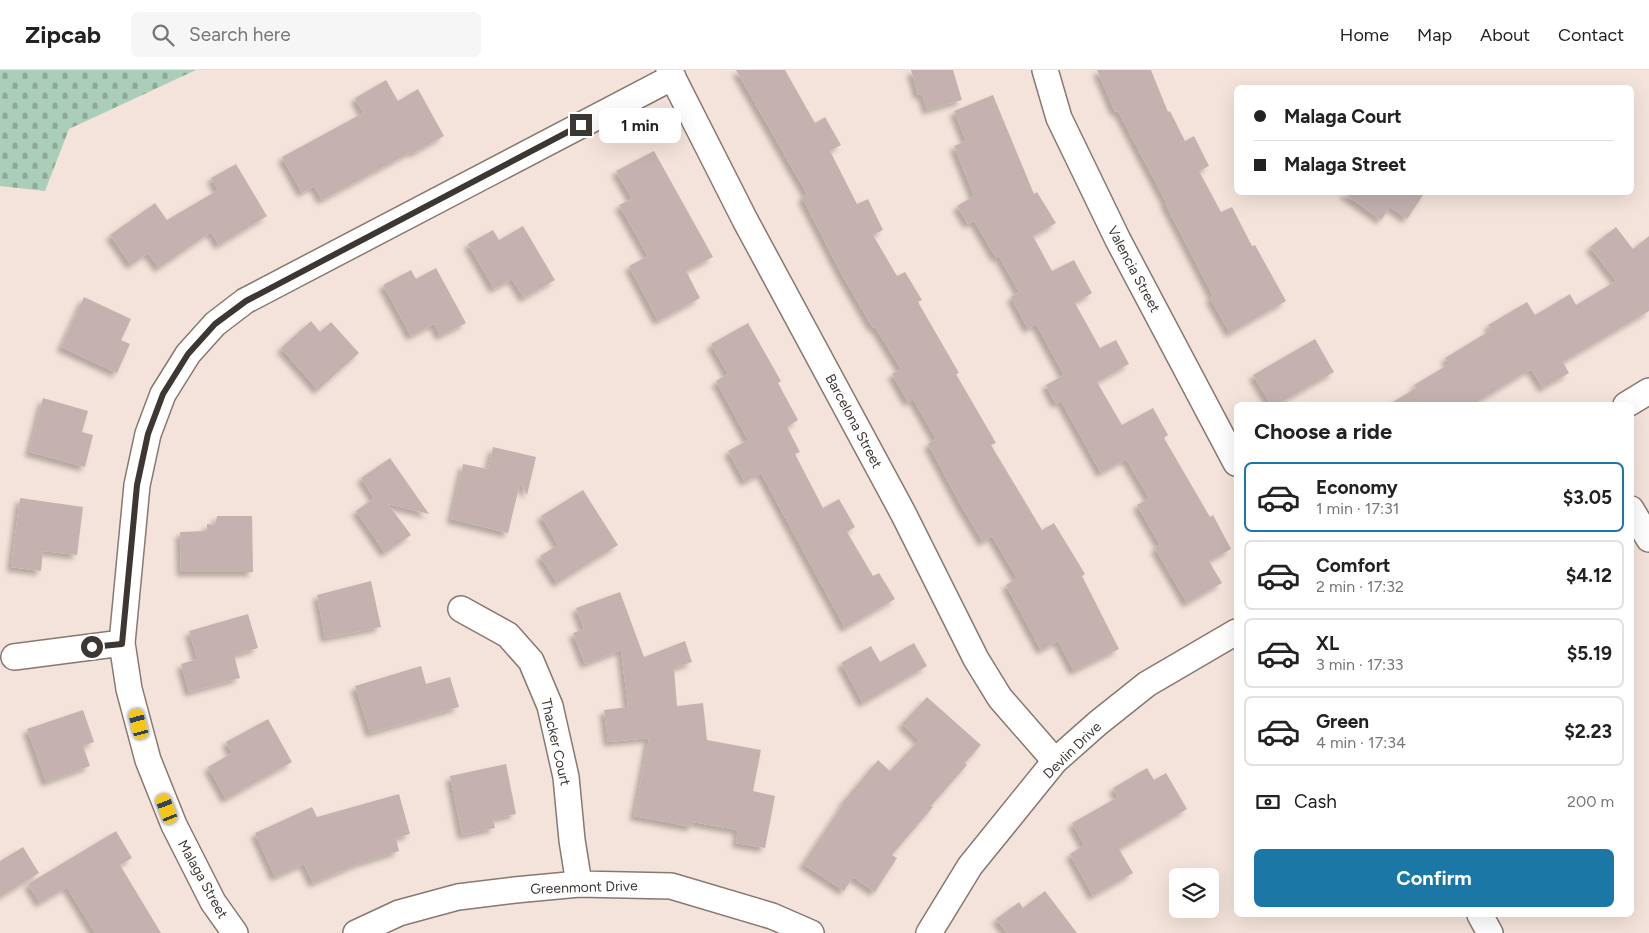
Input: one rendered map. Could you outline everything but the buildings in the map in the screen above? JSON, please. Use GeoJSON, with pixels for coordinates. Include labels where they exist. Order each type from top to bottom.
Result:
{"type":"FeatureCollection","features":[{"type":"Feature","properties":{"kind":"street","name":"Valencia Street"},"geometry":{"type":"LineString","coordinates":[[1045,70],[1059,118],[1118,240],[1234,458]]}},
{"type":"Feature","properties":{"kind":"street","name":"Malaga Street"},"geometry":{"type":"LineString","coordinates":[[235,933],[213,902],[174,825],[148,760],[129,689],[122,644],[137,485],[148,434],[163,394],[188,354],[215,324],[246,301],[671,73]]}},
{"type":"Feature","properties":{"kind":"street","name":"Barcelona Street"},"geometry":{"type":"LineString","coordinates":[[671,73],[746,220],[903,513],[976,659],[1000,698],[1055,761]]}},
{"type":"Feature","properties":{"kind":"street"},"geometry":{"type":"LineString","coordinates":[[1631,402],[1649,391]]}},
{"type":"Feature","properties":{"kind":"street"},"geometry":{"type":"LineString","coordinates":[[1634,514],[1649,539]]}},
{"type":"Feature","properties":{"kind":"street","name":"Thacker Court"},"geometry":{"type":"LineString","coordinates":[[461,608],[508,635],[531,661],[535,670],[550,706],[566,777],[572,840],[579,884]]}},
{"type":"Feature","properties":{"kind":"street","name":"Devlin Drive"},"geometry":{"type":"LineString","coordinates":[[929,933],[970,866],[1055,761],[1098,723],[1147,684],[1234,633]]}},
{"type":"Feature","properties":{"kind":"street"},"geometry":{"type":"LineString","coordinates":[[14,657],[122,644]]}},
{"type":"Feature","properties":{"kind":"street","name":"Greenmont Drive"},"geometry":{"type":"LineString","coordinates":[[356,933],[399,913],[458,897],[579,884],[671,886],[772,916],[811,933]]}},
{"type":"Feature","properties":{"kind":"street"},"geometry":{"type":"LineString","coordinates":[[1481,917],[1490,933]]}},
{"type":"Feature","properties":{"kind":"green space"},"geometry":{"type":"Polygon","coordinates":[[[0,70],[196,70],[69,129],[45,191],[0,186],[0,70]]]}},
{"type":"Feature","properties":{"kind":"route"},"geometry":{"type":"LineString","coordinates":[[92,647],[122,644],[137,485],[148,434],[163,394],[188,354],[215,324],[246,301],[581,125]]}}]}
